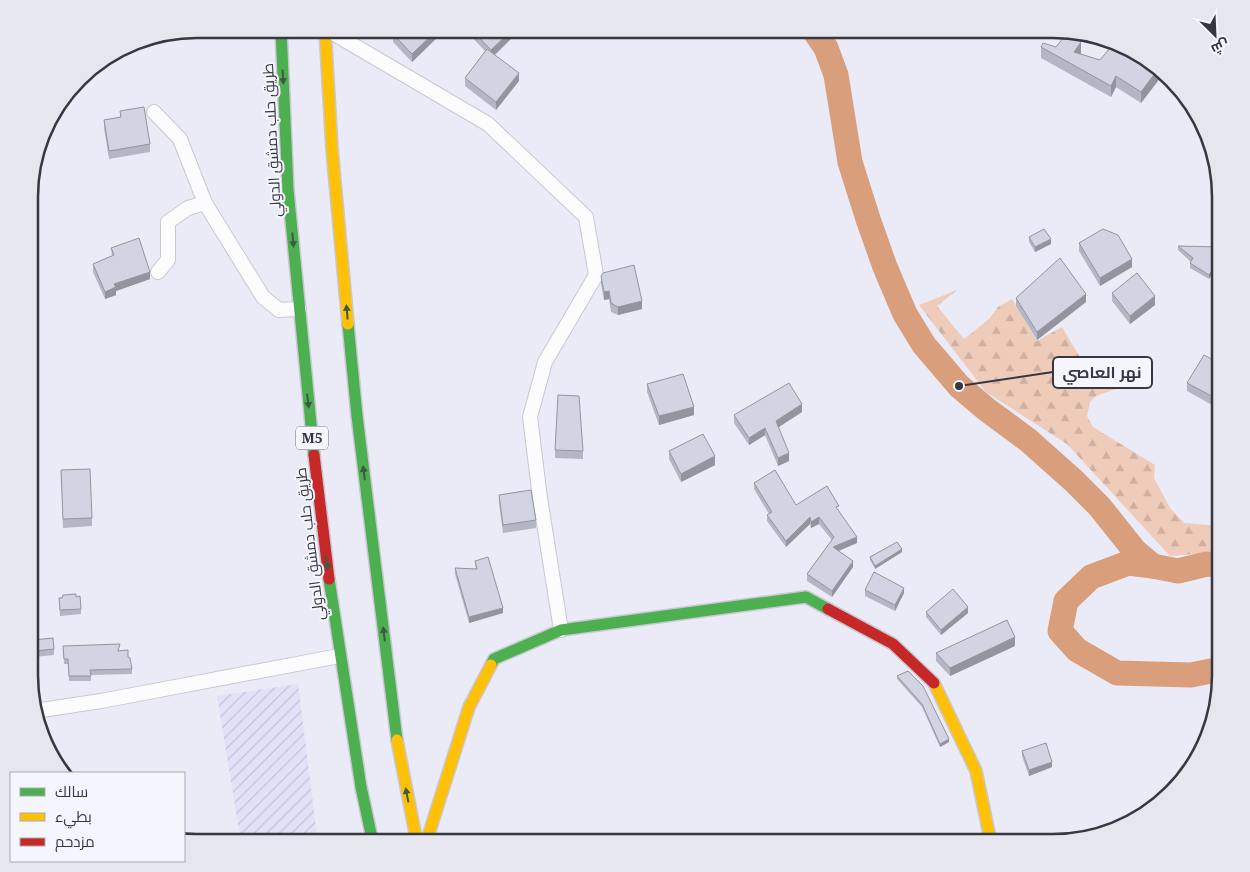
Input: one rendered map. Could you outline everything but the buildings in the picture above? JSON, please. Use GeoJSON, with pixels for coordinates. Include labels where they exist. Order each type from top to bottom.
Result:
{"type":"FeatureCollection","features":[{"type":"Feature","properties":{"kind":"main road","name":"طريق حلب دمشق الدولي"},"geometry":{"type":"LineString","coordinates":[[281,38],[288,190],[306,383],[339,656],[361,787],[371,834]]}},
{"type":"Feature","properties":{"kind":"main road"},"geometry":{"type":"LineString","coordinates":[[326,38],[332,150],[357,416],[399,754],[415,834]]}},
{"type":"Feature","properties":{"kind":"main road"},"geometry":{"type":"LineString","coordinates":[[429,834],[469,707],[494,659],[561,630],[806,597],[893,644],[933,682],[976,771],[990,834]]}},
{"type":"Feature","properties":{"kind":"street"},"geometry":{"type":"LineString","coordinates":[[340,38],[488,124],[586,217],[596,275],[545,362],[530,417],[540,498],[561,630]]}},
{"type":"Feature","properties":{"kind":"street"},"geometry":{"type":"LineString","coordinates":[[154,112],[180,139],[205,202],[262,297],[279,310],[299,309]]}},
{"type":"Feature","properties":{"kind":"street"},"geometry":{"type":"LineString","coordinates":[[158,272],[168,260],[168,222],[188,208],[205,202]]}},
{"type":"Feature","properties":{"kind":"street"},"geometry":{"type":"LineString","coordinates":[[42,710],[101,701],[339,656]]}},
{"type":"Feature","properties":{"kind":"shaded area"},"geometry":{"type":"Polygon","coordinates":[[[298,684],[317,834],[240,834],[217,696],[298,684]]]}},
{"type":"Feature","properties":{"kind":"green space"},"geometry":{"type":"Polygon","coordinates":[[[957,290],[937,306],[964,339],[989,319],[998,307],[1012,299],[1037,341],[1062,327],[1097,386],[1105,377],[1123,375],[1124,386],[1096,396],[1090,402],[1087,416],[1093,427],[1155,465],[1154,478],[1170,508],[1184,523],[1212,525],[1212,553],[1170,556],[1067,444],[986,392],[919,305],[957,290]]]}},
{"type":"Feature","properties":{"kind":"waterway"},"geometry":{"type":"LineString","coordinates":[[819,38],[826,48],[836,75],[850,162],[868,219],[885,267],[905,314],[924,345],[959,386],[1028,440],[1074,481],[1099,506],[1135,551],[1153,566],[1178,571],[1207,564],[1212,565]]}},
{"type":"Feature","properties":{"kind":"waterway"},"geometry":{"type":"LineString","coordinates":[[1153,566],[1128,563],[1091,577],[1066,601],[1060,631],[1077,650],[1117,673],[1191,675],[1212,671]]}},
{"type":"Feature","properties":{"kind":"traffic: fast"},"geometry":{"type":"LineString","coordinates":[[281,38],[288,190],[314,455]]}},
{"type":"Feature","properties":{"kind":"traffic: fast"},"geometry":{"type":"LineString","coordinates":[[348,324],[357,416],[397,740]]}},
{"type":"Feature","properties":{"kind":"traffic: fast"},"geometry":{"type":"LineString","coordinates":[[329,579],[361,787],[371,834]]}},
{"type":"Feature","properties":{"kind":"traffic: fast"},"geometry":{"type":"LineString","coordinates":[[491,665],[494,659],[561,630],[806,597],[828,609]]}},
{"type":"Feature","properties":{"kind":"traffic: slow"},"geometry":{"type":"LineString","coordinates":[[326,38],[332,149],[348,324]]}},
{"type":"Feature","properties":{"kind":"traffic: slow"},"geometry":{"type":"LineString","coordinates":[[429,834],[469,707],[491,665]]}},
{"type":"Feature","properties":{"kind":"traffic: slow"},"geometry":{"type":"LineString","coordinates":[[934,683],[976,771],[989,834]]}},
{"type":"Feature","properties":{"kind":"traffic: slow"},"geometry":{"type":"LineString","coordinates":[[397,740],[415,834]]}},
{"type":"Feature","properties":{"kind":"traffic: jam"},"geometry":{"type":"LineString","coordinates":[[314,455],[329,579]]}},
{"type":"Feature","properties":{"kind":"traffic: jam"},"geometry":{"type":"LineString","coordinates":[[828,609],[893,644],[934,683]]}},
{"type":"Feature","properties":{"kind":"place","name":"نهر العاصي"},"geometry":{"type":"Point","coordinates":[959,386]}}]}
